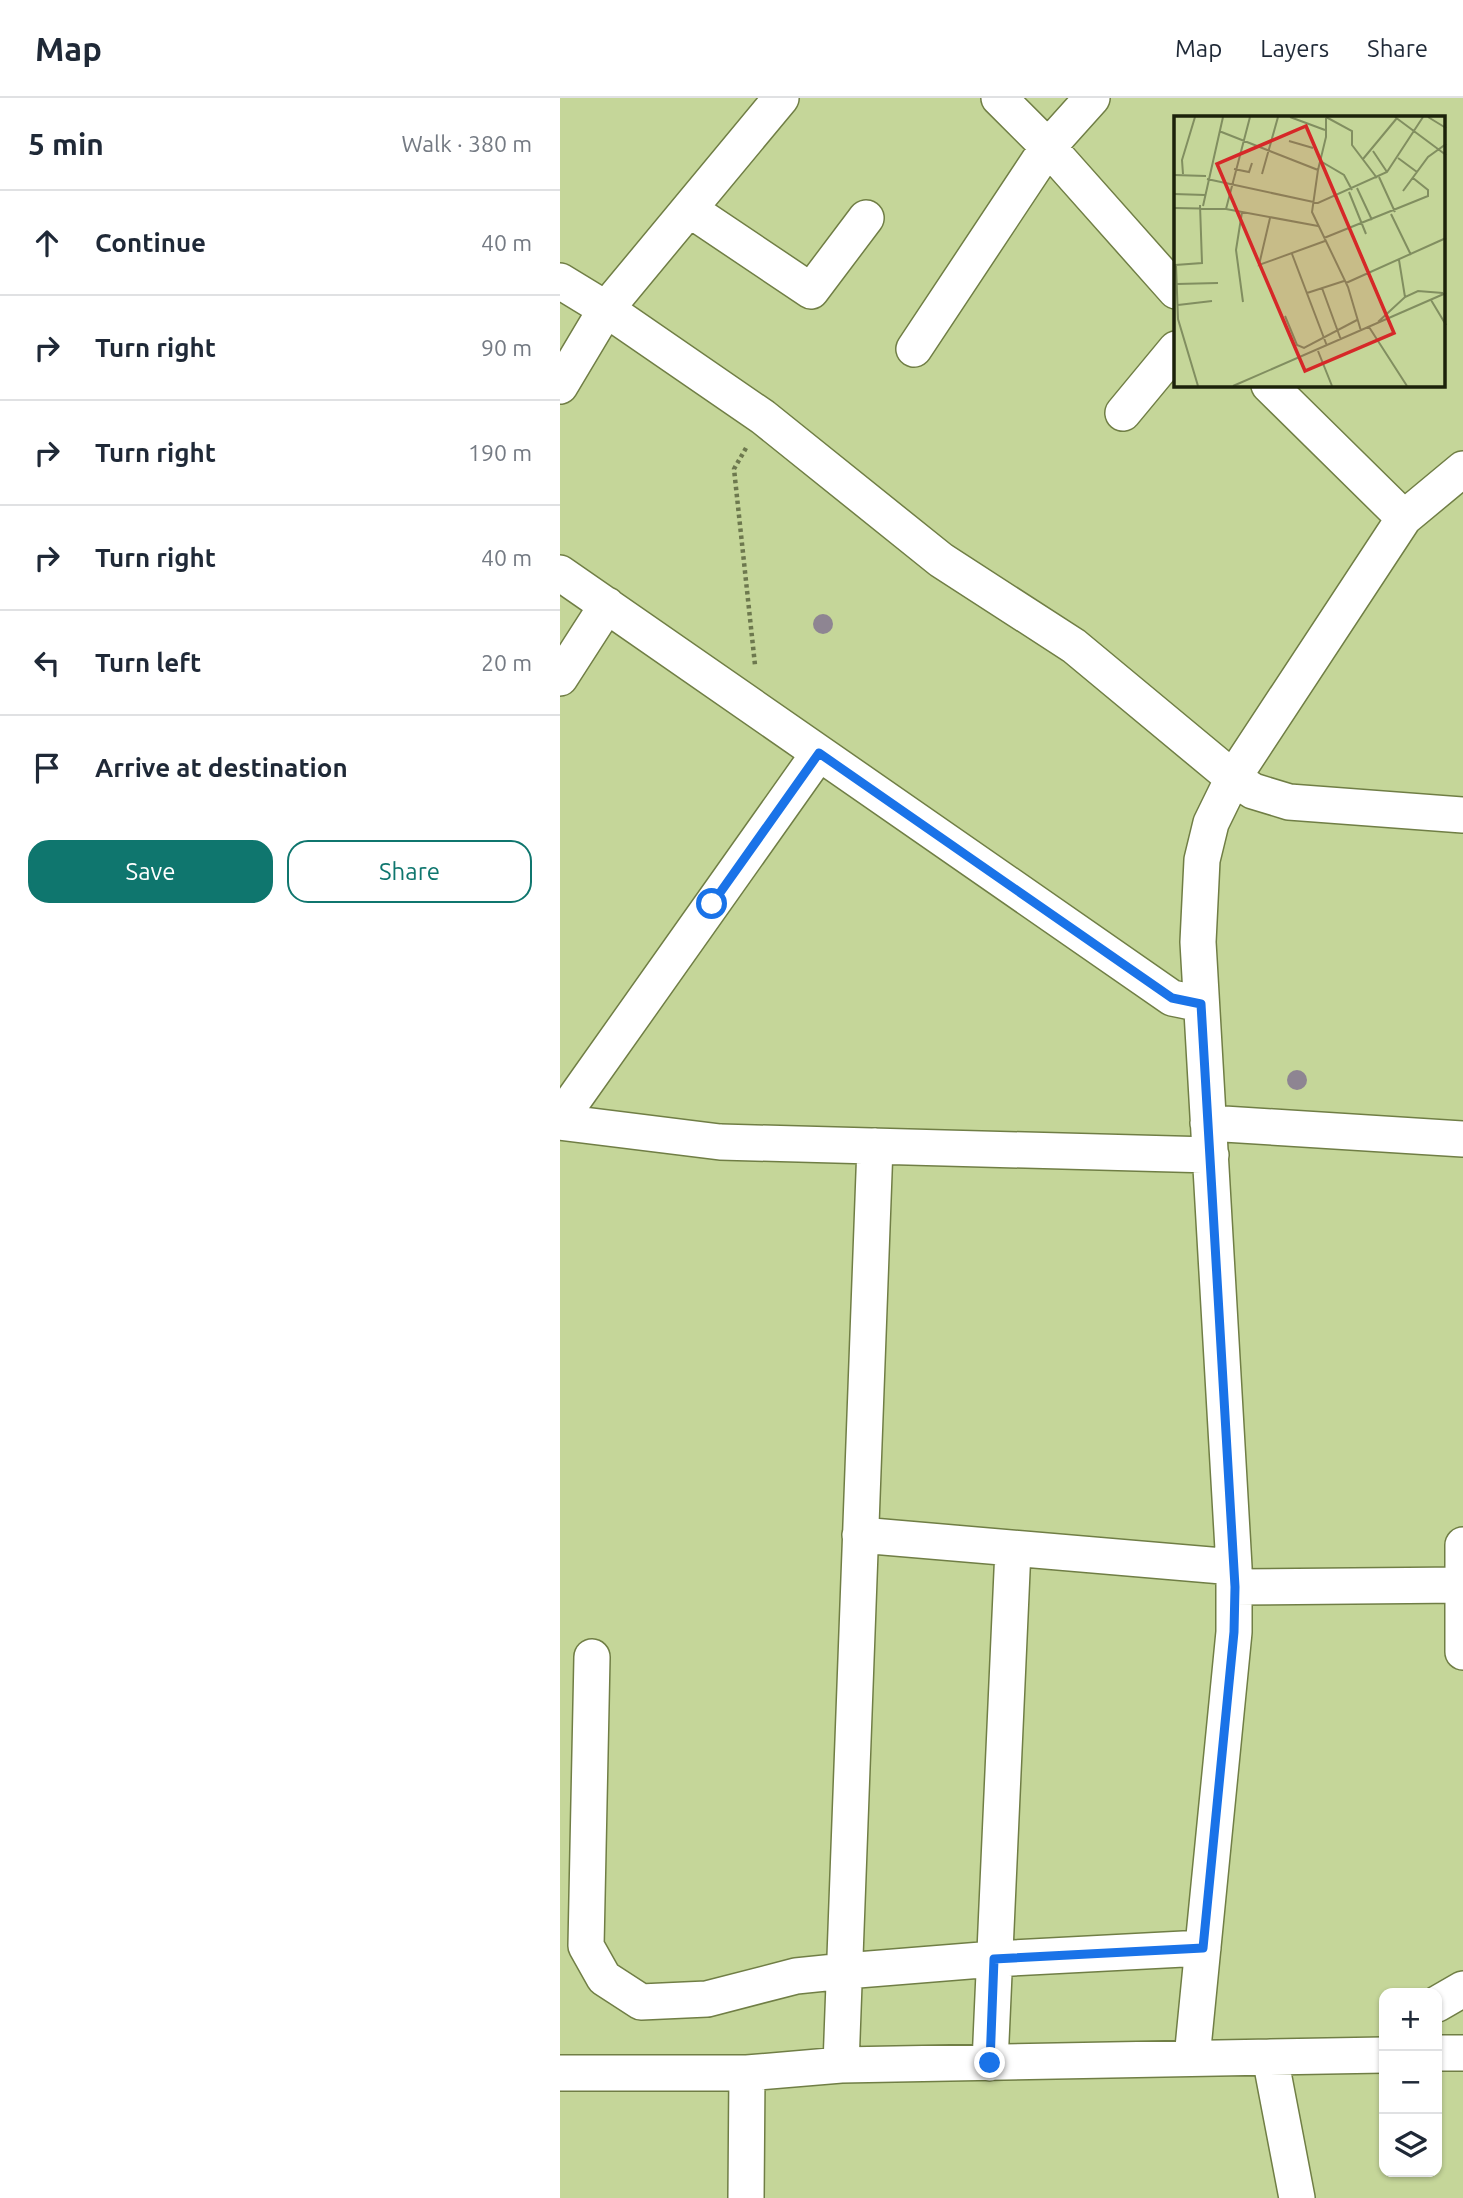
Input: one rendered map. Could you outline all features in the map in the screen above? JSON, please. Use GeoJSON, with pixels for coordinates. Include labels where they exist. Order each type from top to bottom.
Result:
{"type":"FeatureCollection","features":[{"type":"Feature","properties":{"kind":"street"},"geometry":{"type":"LineString","coordinates":[[560,386],[606,309],[781,98]]}},
{"type":"Feature","properties":{"kind":"street"},"geometry":{"type":"LineString","coordinates":[[999,98],[1048,147],[1174,289]]}},
{"type":"Feature","properties":{"kind":"street"},"geometry":{"type":"LineString","coordinates":[[914,349],[1048,147],[1092,98]]}},
{"type":"Feature","properties":{"kind":"street"},"geometry":{"type":"LineString","coordinates":[[689,209],[811,291],[866,218]]}},
{"type":"Feature","properties":{"kind":"street"},"geometry":{"type":"LineString","coordinates":[[560,281],[606,309],[763,417],[919,544],[1074,646],[1233,778],[1253,791],[1289,802],[1463,814]]}},
{"type":"Feature","properties":{"kind":"street"},"geometry":{"type":"LineString","coordinates":[[1123,413],[1174,351]]}},
{"type":"Feature","properties":{"kind":"street"},"geometry":{"type":"LineString","coordinates":[[1271,387],[1404,518]]}},
{"type":"Feature","properties":{"kind":"street"},"geometry":{"type":"LineString","coordinates":[[1192,2058],[1234,1632],[1234,1577],[1198,942],[1202,860],[1212,823],[1233,778],[1404,518],[1463,469]]}},
{"type":"Feature","properties":{"kind":"street"},"geometry":{"type":"LineString","coordinates":[[560,573],[1172,998],[1201,1004]]}},
{"type":"Feature","properties":{"kind":"street"},"geometry":{"type":"LineString","coordinates":[[560,678],[607,605]]}},
{"type":"Feature","properties":{"kind":"street"},"geometry":{"type":"LineString","coordinates":[[819,753],[560,1121],[720,1142],[875,1146],[1210,1139],[1463,1139]]}},
{"type":"Feature","properties":{"kind":"street"},"geometry":{"type":"LineString","coordinates":[[841,2065],[875,1146]]}},
{"type":"Feature","properties":{"kind":"street"},"geometry":{"type":"LineString","coordinates":[[860,1535],[1013,1549],[1234,1577],[1463,1585]]}},
{"type":"Feature","properties":{"kind":"street"},"geometry":{"type":"LineString","coordinates":[[1463,1545],[1463,1652]]}},
{"type":"Feature","properties":{"kind":"street"},"geometry":{"type":"LineString","coordinates":[[990,2063],[1013,1549]]}},
{"type":"Feature","properties":{"kind":"street"},"geometry":{"type":"LineString","coordinates":[[592,1657],[586,1946],[604,1978],[641,2002],[707,1999],[796,1976],[845,1971],[994,1959],[1203,1948]]}},
{"type":"Feature","properties":{"kind":"street"},"geometry":{"type":"LineString","coordinates":[[1442,2001],[1463,1989]]}},
{"type":"Feature","properties":{"kind":"street"},"geometry":{"type":"LineString","coordinates":[[1348,2055],[1379,2037]]}},
{"type":"Feature","properties":{"kind":"street"},"geometry":{"type":"LineString","coordinates":[[1442,2053],[1463,2053]]}},
{"type":"Feature","properties":{"kind":"street"},"geometry":{"type":"LineString","coordinates":[[560,2073],[747,2073],[841,2065],[1379,2054]]}},
{"type":"Feature","properties":{"kind":"street"},"geometry":{"type":"LineString","coordinates":[[1270,2057],[1297,2198]]}},
{"type":"Feature","properties":{"kind":"street"},"geometry":{"type":"LineString","coordinates":[[746,2198],[747,2073]]}},
{"type":"Feature","properties":{"kind":"path"},"geometry":{"type":"LineString","coordinates":[[760,712],[734,469],[763,417]]}},
{"type":"Feature","properties":{"kind":"route"},"geometry":{"type":"LineString","coordinates":[[712,904],[819,753],[1172,998],[1201,1004],[1235,1587],[1234,1632],[1203,1948],[994,1959],[990,2063]]}}]}
